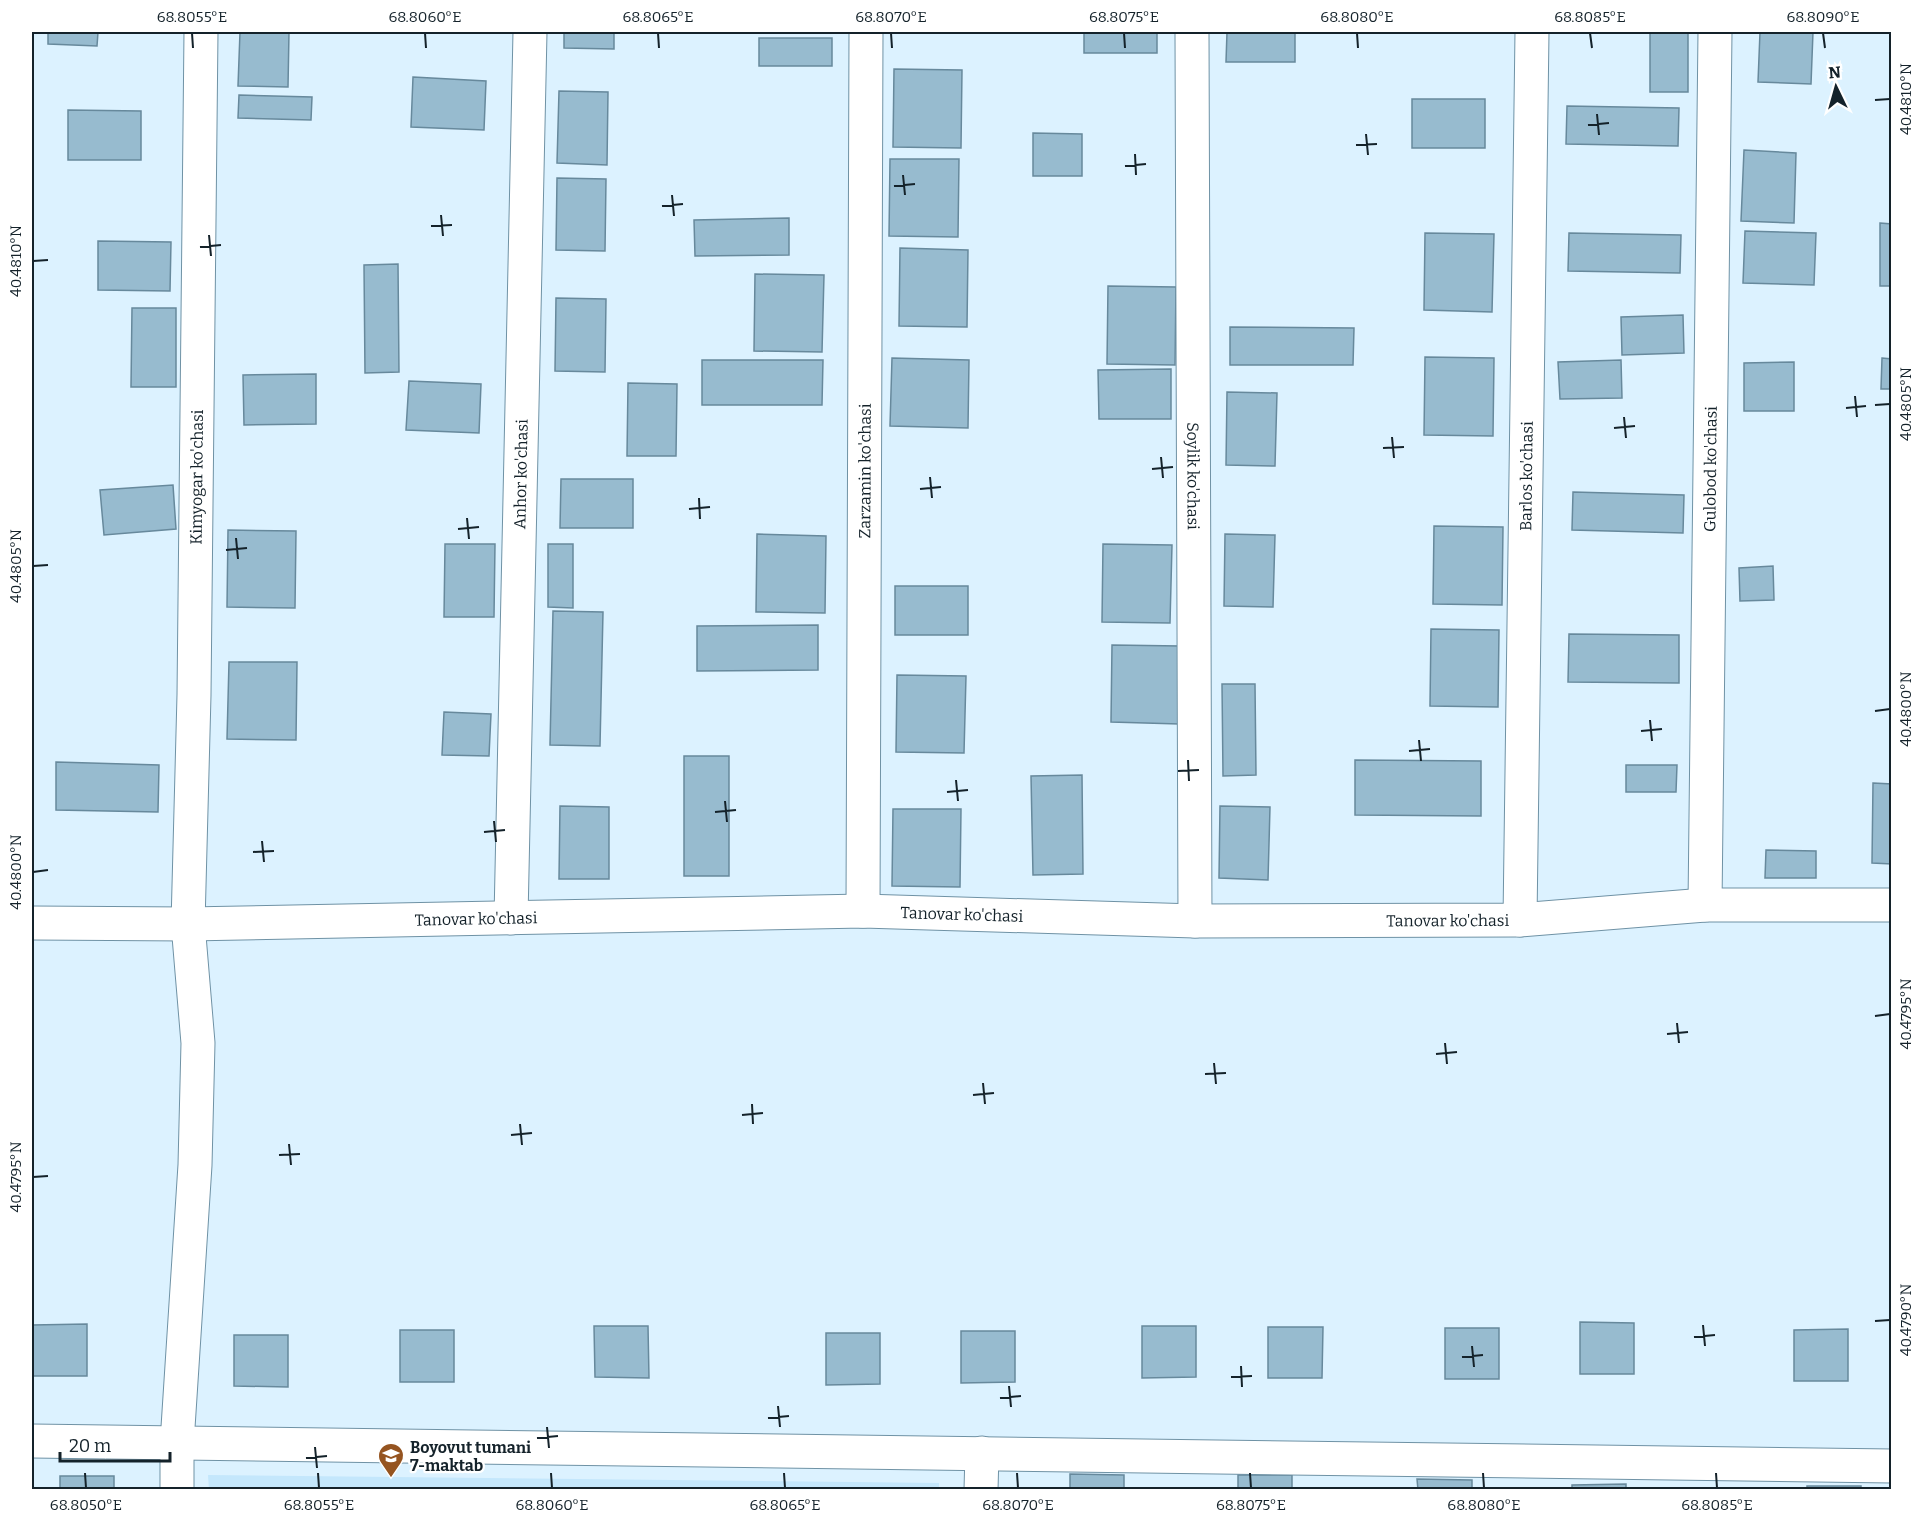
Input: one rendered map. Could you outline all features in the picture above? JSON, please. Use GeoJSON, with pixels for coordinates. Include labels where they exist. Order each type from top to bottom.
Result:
{"type":"FeatureCollection","features":[{"type":"Feature","properties":{"kind":"street","name":"Kimyogar ko'chasi"},"geometry":{"type":"LineString","coordinates":[[177,1490],[177,1443],[195,1165],[198,1043],[188,924],[194,695],[201,32]]}},
{"type":"Feature","properties":{"kind":"street","name":"Anhor ko'chasi"},"geometry":{"type":"LineString","coordinates":[[511,918],[530,32]]}},
{"type":"Feature","properties":{"kind":"street","name":"Zarzamin ko'chasi"},"geometry":{"type":"LineString","coordinates":[[863,911],[866,32]]}},
{"type":"Feature","properties":{"kind":"street","name":"Soylik ko'chasi"},"geometry":{"type":"LineString","coordinates":[[1192,32],[1195,921]]}},
{"type":"Feature","properties":{"kind":"street","name":"Barlos ko'chasi"},"geometry":{"type":"LineString","coordinates":[[1520,920],[1532,32]]}},
{"type":"Feature","properties":{"kind":"street","name":"Gulobod ko'chasi"},"geometry":{"type":"LineString","coordinates":[[1705,905],[1715,32]]}},
{"type":"Feature","properties":{"kind":"street","name":"Tanovar ko'chasi"},"geometry":{"type":"LineString","coordinates":[[32,923],[188,924],[863,911],[1195,921],[1520,920],[1705,905],[1892,905]]}},
{"type":"Feature","properties":{"kind":"street"},"geometry":{"type":"LineString","coordinates":[[32,1441],[1892,1466]]}},
{"type":"Feature","properties":{"kind":"street"},"geometry":{"type":"LineString","coordinates":[[981,1490],[982,1453]]}},
{"type":"Feature","properties":{"kind":"shaded area","name":"Boyovut tumani 7-maktab"},"geometry":{"type":"Polygon","coordinates":[[[208,1475],[939,1483],[939,1489],[209,1490],[208,1475]]]}},
{"type":"Feature","properties":{"kind":"building"},"geometry":{"type":"Polygon","coordinates":[[[48,32],[98,32],[97,46],[48,44],[48,32]]]}},
{"type":"Feature","properties":{"kind":"building"},"geometry":{"type":"Polygon","coordinates":[[[240,32],[289,32],[288,87],[238,86],[240,32]]]}},
{"type":"Feature","properties":{"kind":"building"},"geometry":{"type":"Polygon","coordinates":[[[564,32],[614,32],[614,49],[564,48],[564,32]]]}},
{"type":"Feature","properties":{"kind":"building"},"geometry":{"type":"Polygon","coordinates":[[[1084,32],[1157,32],[1157,53],[1084,53],[1084,32]]]}},
{"type":"Feature","properties":{"kind":"building"},"geometry":{"type":"Polygon","coordinates":[[[1227,32],[1295,32],[1295,62],[1226,62],[1227,32]]]}},
{"type":"Feature","properties":{"kind":"building"},"geometry":{"type":"Polygon","coordinates":[[[1650,32],[1688,32],[1688,92],[1650,92],[1650,32]]]}},
{"type":"Feature","properties":{"kind":"building"},"geometry":{"type":"Polygon","coordinates":[[[1760,32],[1813,32],[1811,84],[1758,82],[1760,32]]]}},
{"type":"Feature","properties":{"kind":"building"},"geometry":{"type":"Polygon","coordinates":[[[759,38],[832,38],[832,66],[759,66],[759,38]]]}},
{"type":"Feature","properties":{"kind":"building"},"geometry":{"type":"Polygon","coordinates":[[[894,69],[962,70],[961,148],[893,147],[894,69]]]}},
{"type":"Feature","properties":{"kind":"building"},"geometry":{"type":"Polygon","coordinates":[[[413,77],[486,81],[484,130],[411,127],[413,77]]]}},
{"type":"Feature","properties":{"kind":"building"},"geometry":{"type":"Polygon","coordinates":[[[559,91],[608,92],[607,165],[557,163],[559,91]]]}},
{"type":"Feature","properties":{"kind":"building"},"geometry":{"type":"Polygon","coordinates":[[[239,95],[312,97],[311,120],[238,118],[239,95]]]}},
{"type":"Feature","properties":{"kind":"building"},"geometry":{"type":"Polygon","coordinates":[[[1412,99],[1485,99],[1485,148],[1412,148],[1412,99]]]}},
{"type":"Feature","properties":{"kind":"building"},"geometry":{"type":"Polygon","coordinates":[[[1567,106],[1679,108],[1678,146],[1566,144],[1567,106]]]}},
{"type":"Feature","properties":{"kind":"building"},"geometry":{"type":"Polygon","coordinates":[[[68,110],[141,111],[141,160],[68,160],[68,110]]]}},
{"type":"Feature","properties":{"kind":"building"},"geometry":{"type":"Polygon","coordinates":[[[1033,133],[1082,134],[1082,176],[1033,176],[1033,133]]]}},
{"type":"Feature","properties":{"kind":"building"},"geometry":{"type":"Polygon","coordinates":[[[1744,150],[1796,153],[1794,223],[1741,221],[1744,150]]]}},
{"type":"Feature","properties":{"kind":"building"},"geometry":{"type":"Polygon","coordinates":[[[890,159],[959,159],[958,237],[889,236],[890,159]]]}},
{"type":"Feature","properties":{"kind":"building"},"geometry":{"type":"Polygon","coordinates":[[[557,178],[606,179],[605,251],[556,250],[557,178]]]}},
{"type":"Feature","properties":{"kind":"building"},"geometry":{"type":"Polygon","coordinates":[[[789,218],[789,255],[695,256],[694,220],[789,218]]]}},
{"type":"Feature","properties":{"kind":"building"},"geometry":{"type":"Polygon","coordinates":[[[1880,223],[1892,224],[1892,286],[1880,286],[1880,223]]]}},
{"type":"Feature","properties":{"kind":"building"},"geometry":{"type":"Polygon","coordinates":[[[1745,231],[1816,233],[1814,285],[1743,283],[1745,231]]]}},
{"type":"Feature","properties":{"kind":"building"},"geometry":{"type":"Polygon","coordinates":[[[1425,233],[1494,234],[1492,312],[1424,310],[1425,233]]]}},
{"type":"Feature","properties":{"kind":"building"},"geometry":{"type":"Polygon","coordinates":[[[1569,233],[1681,235],[1680,273],[1568,271],[1569,233]]]}},
{"type":"Feature","properties":{"kind":"building"},"geometry":{"type":"Polygon","coordinates":[[[98,241],[171,242],[170,291],[98,290],[98,241]]]}},
{"type":"Feature","properties":{"kind":"building"},"geometry":{"type":"Polygon","coordinates":[[[900,248],[968,250],[967,327],[899,326],[900,248]]]}},
{"type":"Feature","properties":{"kind":"building"},"geometry":{"type":"Polygon","coordinates":[[[398,264],[399,372],[365,373],[364,265],[398,264]]]}},
{"type":"Feature","properties":{"kind":"building"},"geometry":{"type":"Polygon","coordinates":[[[755,274],[824,275],[822,352],[754,351],[755,274]]]}},
{"type":"Feature","properties":{"kind":"building"},"geometry":{"type":"Polygon","coordinates":[[[1108,286],[1176,287],[1175,365],[1107,364],[1108,286]]]}},
{"type":"Feature","properties":{"kind":"building"},"geometry":{"type":"Polygon","coordinates":[[[556,298],[606,299],[605,372],[555,371],[556,298]]]}},
{"type":"Feature","properties":{"kind":"building"},"geometry":{"type":"Polygon","coordinates":[[[132,308],[176,308],[176,387],[131,387],[132,308]]]}},
{"type":"Feature","properties":{"kind":"building"},"geometry":{"type":"Polygon","coordinates":[[[1683,315],[1684,353],[1622,355],[1621,317],[1683,315]]]}},
{"type":"Feature","properties":{"kind":"building"},"geometry":{"type":"Polygon","coordinates":[[[1230,327],[1354,328],[1353,365],[1230,365],[1230,327]]]}},
{"type":"Feature","properties":{"kind":"building"},"geometry":{"type":"Polygon","coordinates":[[[1425,357],[1494,358],[1493,436],[1424,435],[1425,357]]]}},
{"type":"Feature","properties":{"kind":"building"},"geometry":{"type":"Polygon","coordinates":[[[892,358],[969,360],[968,428],[890,426],[892,358]]]}},
{"type":"Feature","properties":{"kind":"building"},"geometry":{"type":"Polygon","coordinates":[[[1882,358],[1892,359],[1892,389],[1881,389],[1882,358]]]}},
{"type":"Feature","properties":{"kind":"building"},"geometry":{"type":"Polygon","coordinates":[[[702,360],[823,360],[822,405],[702,405],[702,360]]]}},
{"type":"Feature","properties":{"kind":"building"},"geometry":{"type":"Polygon","coordinates":[[[1621,360],[1622,398],[1560,399],[1558,362],[1621,360]]]}},
{"type":"Feature","properties":{"kind":"building"},"geometry":{"type":"Polygon","coordinates":[[[1794,362],[1794,411],[1744,411],[1744,363],[1794,362]]]}},
{"type":"Feature","properties":{"kind":"building"},"geometry":{"type":"Polygon","coordinates":[[[1171,369],[1171,419],[1099,419],[1098,370],[1171,369]]]}},
{"type":"Feature","properties":{"kind":"building"},"geometry":{"type":"Polygon","coordinates":[[[316,374],[316,424],[244,425],[243,375],[316,374]]]}},
{"type":"Feature","properties":{"kind":"building"},"geometry":{"type":"Polygon","coordinates":[[[409,381],[481,384],[479,433],[406,430],[409,381]]]}},
{"type":"Feature","properties":{"kind":"building"},"geometry":{"type":"Polygon","coordinates":[[[628,383],[677,384],[676,456],[627,456],[628,383]]]}},
{"type":"Feature","properties":{"kind":"building"},"geometry":{"type":"Polygon","coordinates":[[[1227,392],[1277,393],[1275,466],[1226,465],[1227,392]]]}},
{"type":"Feature","properties":{"kind":"building"},"geometry":{"type":"Polygon","coordinates":[[[561,479],[633,479],[633,528],[560,528],[561,479]]]}},
{"type":"Feature","properties":{"kind":"building"},"geometry":{"type":"Polygon","coordinates":[[[173,485],[176,529],[104,535],[100,490],[173,485]]]}},
{"type":"Feature","properties":{"kind":"building"},"geometry":{"type":"Polygon","coordinates":[[[1573,492],[1684,495],[1683,533],[1572,530],[1573,492]]]}},
{"type":"Feature","properties":{"kind":"building"},"geometry":{"type":"Polygon","coordinates":[[[1434,526],[1503,527],[1502,605],[1433,604],[1434,526]]]}},
{"type":"Feature","properties":{"kind":"building"},"geometry":{"type":"Polygon","coordinates":[[[228,530],[296,531],[295,608],[227,607],[228,530]]]}},
{"type":"Feature","properties":{"kind":"building"},"geometry":{"type":"Polygon","coordinates":[[[757,534],[826,536],[825,613],[756,612],[757,534]]]}},
{"type":"Feature","properties":{"kind":"building"},"geometry":{"type":"Polygon","coordinates":[[[1225,534],[1275,535],[1273,607],[1224,606],[1225,534]]]}},
{"type":"Feature","properties":{"kind":"building"},"geometry":{"type":"Polygon","coordinates":[[[445,544],[495,544],[494,617],[444,617],[445,544]]]}},
{"type":"Feature","properties":{"kind":"building"},"geometry":{"type":"Polygon","coordinates":[[[548,544],[573,544],[573,608],[548,607],[548,544]]]}},
{"type":"Feature","properties":{"kind":"building"},"geometry":{"type":"Polygon","coordinates":[[[1103,544],[1172,545],[1170,623],[1102,622],[1103,544]]]}},
{"type":"Feature","properties":{"kind":"building"},"geometry":{"type":"Polygon","coordinates":[[[1773,566],[1774,600],[1740,601],[1739,568],[1773,566]]]}},
{"type":"Feature","properties":{"kind":"building"},"geometry":{"type":"Polygon","coordinates":[[[895,586],[968,586],[968,635],[895,635],[895,586]]]}},
{"type":"Feature","properties":{"kind":"building"},"geometry":{"type":"Polygon","coordinates":[[[553,611],[603,612],[600,746],[550,745],[553,611]]]}},
{"type":"Feature","properties":{"kind":"building"},"geometry":{"type":"Polygon","coordinates":[[[818,625],[818,670],[697,671],[697,626],[818,625]]]}},
{"type":"Feature","properties":{"kind":"building"},"geometry":{"type":"Polygon","coordinates":[[[1431,629],[1499,630],[1498,707],[1430,706],[1431,629]]]}},
{"type":"Feature","properties":{"kind":"building"},"geometry":{"type":"Polygon","coordinates":[[[1569,634],[1679,635],[1679,683],[1568,682],[1569,634]]]}},
{"type":"Feature","properties":{"kind":"building"},"geometry":{"type":"Polygon","coordinates":[[[1112,645],[1180,646],[1179,724],[1111,722],[1112,645]]]}},
{"type":"Feature","properties":{"kind":"building"},"geometry":{"type":"Polygon","coordinates":[[[229,662],[297,662],[296,740],[227,739],[229,662]]]}},
{"type":"Feature","properties":{"kind":"building"},"geometry":{"type":"Polygon","coordinates":[[[897,675],[966,676],[964,753],[896,752],[897,675]]]}},
{"type":"Feature","properties":{"kind":"building"},"geometry":{"type":"Polygon","coordinates":[[[1222,684],[1255,684],[1256,775],[1223,776],[1222,684]]]}},
{"type":"Feature","properties":{"kind":"building"},"geometry":{"type":"Polygon","coordinates":[[[444,712],[491,714],[489,756],[442,755],[444,712]]]}},
{"type":"Feature","properties":{"kind":"building"},"geometry":{"type":"Polygon","coordinates":[[[684,756],[729,756],[729,876],[684,876],[684,756]]]}},
{"type":"Feature","properties":{"kind":"building"},"geometry":{"type":"Polygon","coordinates":[[[1355,760],[1481,761],[1481,816],[1355,815],[1355,760]]]}},
{"type":"Feature","properties":{"kind":"building"},"geometry":{"type":"Polygon","coordinates":[[[56,762],[159,765],[158,812],[56,810],[56,762]]]}},
{"type":"Feature","properties":{"kind":"building"},"geometry":{"type":"Polygon","coordinates":[[[1626,765],[1677,765],[1676,792],[1626,792],[1626,765]]]}},
{"type":"Feature","properties":{"kind":"building"},"geometry":{"type":"Polygon","coordinates":[[[1082,775],[1083,874],[1033,875],[1031,776],[1082,775]]]}},
{"type":"Feature","properties":{"kind":"building"},"geometry":{"type":"Polygon","coordinates":[[[1873,783],[1892,784],[1892,864],[1872,863],[1873,783]]]}},
{"type":"Feature","properties":{"kind":"building"},"geometry":{"type":"Polygon","coordinates":[[[560,806],[609,807],[609,879],[559,879],[560,806]]]}},
{"type":"Feature","properties":{"kind":"building"},"geometry":{"type":"Polygon","coordinates":[[[1220,806],[1270,807],[1268,880],[1219,878],[1220,806]]]}},
{"type":"Feature","properties":{"kind":"building"},"geometry":{"type":"Polygon","coordinates":[[[893,809],[961,809],[960,887],[892,886],[893,809]]]}},
{"type":"Feature","properties":{"kind":"building"},"geometry":{"type":"Polygon","coordinates":[[[1766,850],[1816,851],[1816,878],[1765,878],[1766,850]]]}},
{"type":"Feature","properties":{"kind":"building"},"geometry":{"type":"Polygon","coordinates":[[[1580,1322],[1634,1323],[1634,1374],[1580,1374],[1580,1322]]]}},
{"type":"Feature","properties":{"kind":"building"},"geometry":{"type":"Polygon","coordinates":[[[87,1324],[87,1376],[33,1376],[32,1325],[87,1324]]]}},
{"type":"Feature","properties":{"kind":"building"},"geometry":{"type":"Polygon","coordinates":[[[594,1326],[648,1326],[649,1378],[595,1377],[594,1326]]]}},
{"type":"Feature","properties":{"kind":"building"},"geometry":{"type":"Polygon","coordinates":[[[1142,1326],[1196,1326],[1196,1377],[1142,1378],[1142,1326]]]}},
{"type":"Feature","properties":{"kind":"building"},"geometry":{"type":"Polygon","coordinates":[[[1268,1327],[1323,1327],[1322,1378],[1268,1378],[1268,1327]]]}},
{"type":"Feature","properties":{"kind":"building"},"geometry":{"type":"Polygon","coordinates":[[[1445,1328],[1499,1328],[1499,1379],[1445,1379],[1445,1328]]]}},
{"type":"Feature","properties":{"kind":"building"},"geometry":{"type":"Polygon","coordinates":[[[1848,1329],[1848,1381],[1794,1381],[1794,1330],[1848,1329]]]}},
{"type":"Feature","properties":{"kind":"building"},"geometry":{"type":"Polygon","coordinates":[[[400,1330],[454,1330],[454,1382],[400,1382],[400,1330]]]}},
{"type":"Feature","properties":{"kind":"building"},"geometry":{"type":"Polygon","coordinates":[[[961,1331],[1015,1331],[1015,1382],[961,1383],[961,1331]]]}},
{"type":"Feature","properties":{"kind":"building"},"geometry":{"type":"Polygon","coordinates":[[[826,1333],[880,1333],[880,1384],[826,1385],[826,1333]]]}},
{"type":"Feature","properties":{"kind":"building"},"geometry":{"type":"Polygon","coordinates":[[[234,1335],[288,1335],[288,1387],[234,1386],[234,1335]]]}},
{"type":"Feature","properties":{"kind":"building"},"geometry":{"type":"Polygon","coordinates":[[[1070,1474],[1124,1475],[1124,1490],[1070,1490],[1070,1474]]]}},
{"type":"Feature","properties":{"kind":"building"},"geometry":{"type":"Polygon","coordinates":[[[1238,1475],[1292,1475],[1292,1490],[1238,1490],[1238,1475]]]}},
{"type":"Feature","properties":{"kind":"building"},"geometry":{"type":"Polygon","coordinates":[[[60,1476],[114,1476],[114,1490],[60,1490],[60,1476]]]}},
{"type":"Feature","properties":{"kind":"building"},"geometry":{"type":"Polygon","coordinates":[[[1417,1479],[1472,1480],[1472,1490],[1418,1490],[1417,1479]]]}},
{"type":"Feature","properties":{"kind":"building"},"geometry":{"type":"Polygon","coordinates":[[[1626,1484],[1626,1490],[1572,1490],[1572,1485],[1626,1484]]]}},
{"type":"Feature","properties":{"kind":"building"},"geometry":{"type":"Polygon","coordinates":[[[1807,1486],[1861,1486],[1861,1490],[1807,1490],[1807,1486]]]}},
{"type":"Feature","properties":{"kind":"place","name":"Boyovut tumani 7-maktab"},"geometry":{"type":"Point","coordinates":[391,1479]}}]}
